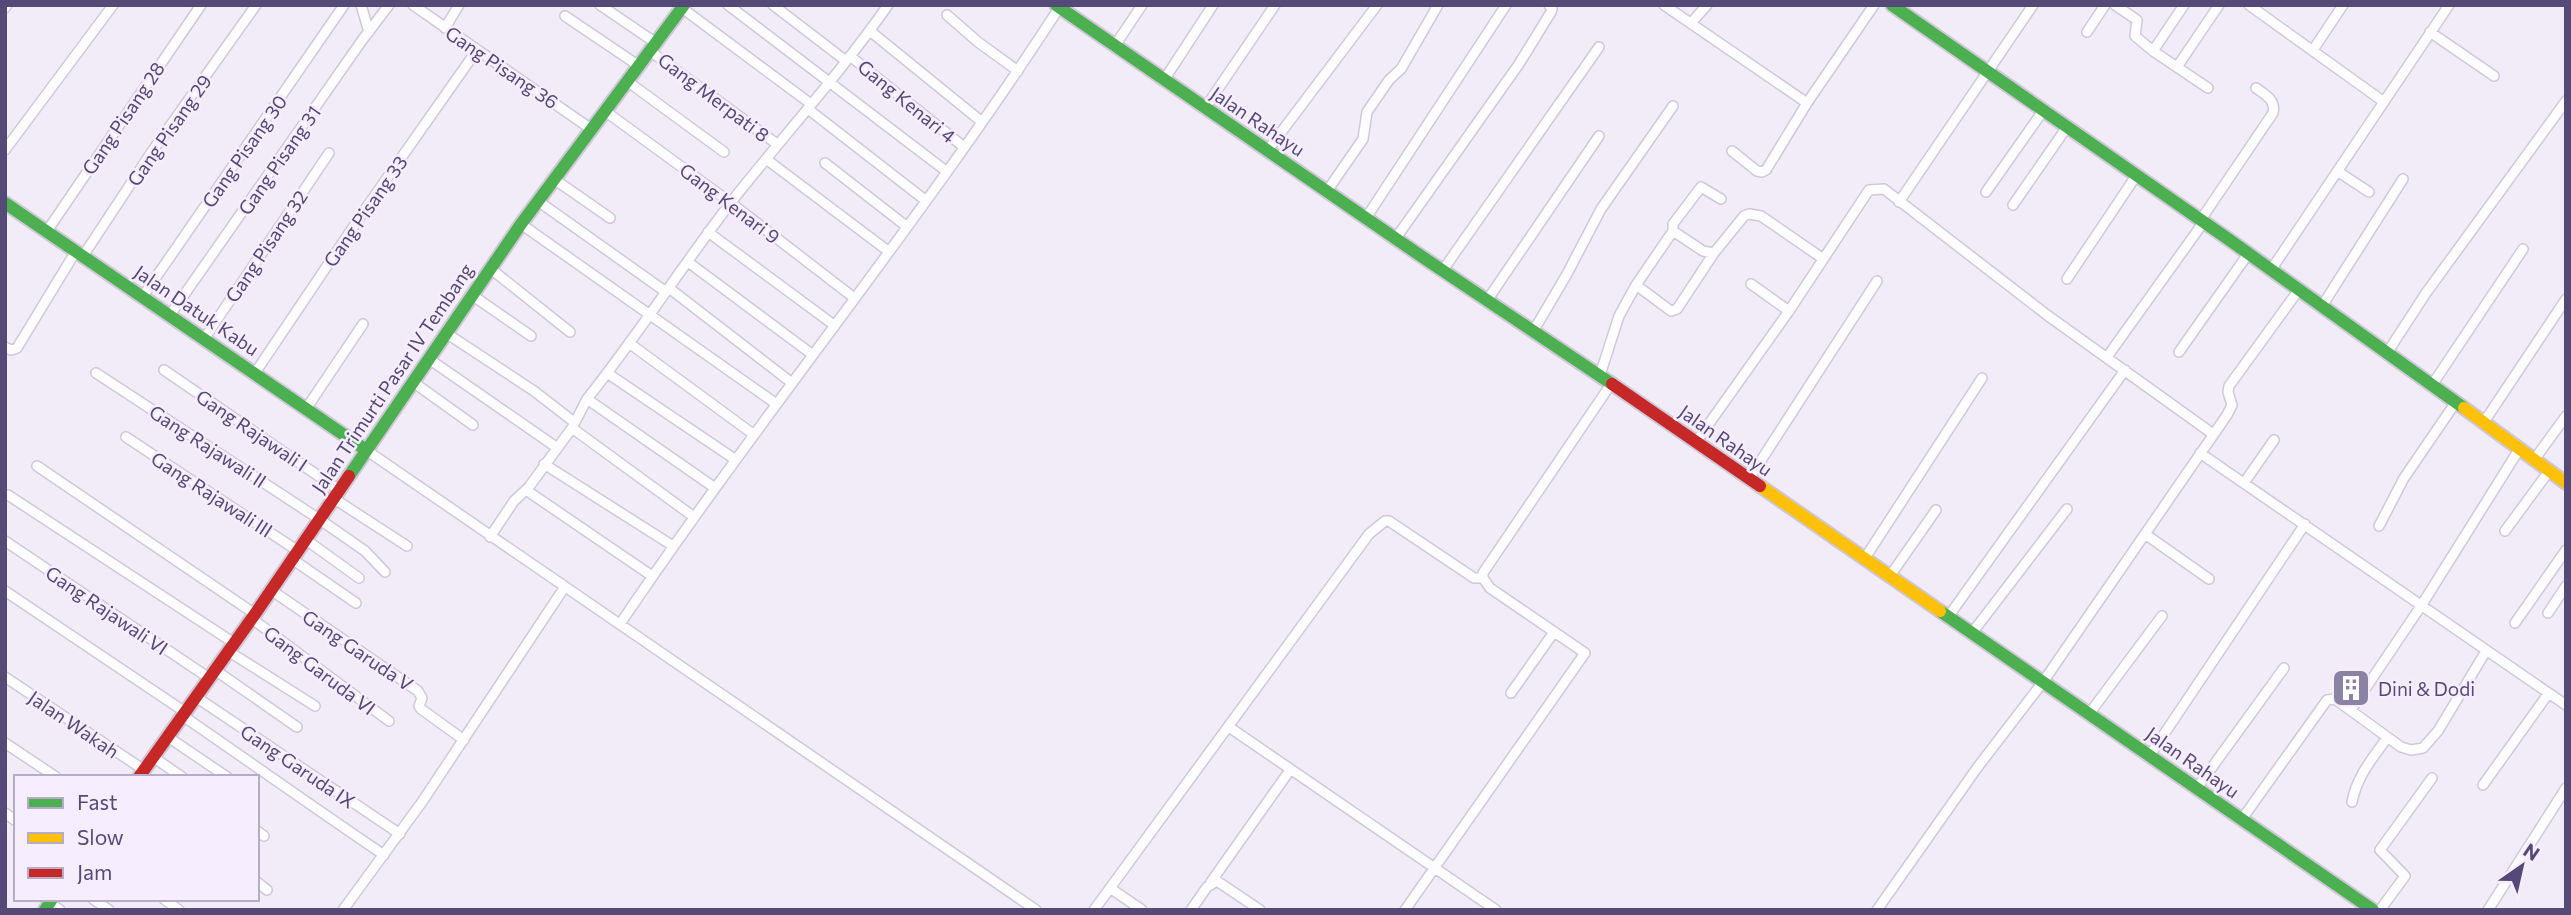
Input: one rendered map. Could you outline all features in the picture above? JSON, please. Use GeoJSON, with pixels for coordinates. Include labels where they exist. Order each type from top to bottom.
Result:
{"type":"FeatureCollection","features":[{"type":"Feature","properties":{"kind":"street"},"geometry":{"type":"LineString","coordinates":[[5,150],[113,5]]}},
{"type":"Feature","properties":{"kind":"street","name":"Gang Pisang 28"},"geometry":{"type":"LineString","coordinates":[[47,230],[201,5]]}},
{"type":"Feature","properties":{"kind":"street","name":"Gang Pisang 29"},"geometry":{"type":"LineString","coordinates":[[5,346],[11,350],[17,348],[79,253],[257,5]]}},
{"type":"Feature","properties":{"kind":"street","name":"Gang Pisang 30"},"geometry":{"type":"LineString","coordinates":[[143,296],[344,5]]}},
{"type":"Feature","properties":{"kind":"street"},"geometry":{"type":"LineString","coordinates":[[361,5],[369,32]]}},
{"type":"Feature","properties":{"kind":"street","name":"Gang Pisang 31"},"geometry":{"type":"LineString","coordinates":[[170,316],[389,5]]}},
{"type":"Feature","properties":{"kind":"street","name":"Gang Pisang 36"},"geometry":{"type":"LineString","coordinates":[[413,5],[591,128]]}},
{"type":"Feature","properties":{"kind":"street"},"geometry":{"type":"LineString","coordinates":[[444,28],[460,5]]}},
{"type":"Feature","properties":{"kind":"street","name":"Gang Merpati 8"},"geometry":{"type":"LineString","coordinates":[[600,5],[777,144]]}},
{"type":"Feature","properties":{"kind":"street"},"geometry":{"type":"LineString","coordinates":[[728,5],[946,171]]}},
{"type":"Feature","properties":{"kind":"street","name":"Gang Kenari 4"},"geometry":{"type":"LineString","coordinates":[[773,5],[848,58],[964,147]]}},
{"type":"Feature","properties":{"kind":"street"},"geometry":{"type":"LineString","coordinates":[[490,537],[514,501],[526,490],[573,425],[587,399],[708,232],[777,144],[829,84],[888,5]]}},
{"type":"Feature","properties":{"kind":"street"},"geometry":{"type":"LineString","coordinates":[[1114,47],[1142,5]]}},
{"type":"Feature","properties":{"kind":"street"},"geometry":{"type":"LineString","coordinates":[[1164,80],[1213,5]]}},
{"type":"Feature","properties":{"kind":"street"},"geometry":{"type":"LineString","coordinates":[[1205,108],[1275,5]]}},
{"type":"Feature","properties":{"kind":"street"},"geometry":{"type":"LineString","coordinates":[[1267,150],[1377,5]]}},
{"type":"Feature","properties":{"kind":"street"},"geometry":{"type":"LineString","coordinates":[[1327,191],[1363,139],[1367,112],[1389,80],[1401,69],[1438,5]]}},
{"type":"Feature","properties":{"kind":"street"},"geometry":{"type":"LineString","coordinates":[[1366,218],[1506,5]]}},
{"type":"Feature","properties":{"kind":"street"},"geometry":{"type":"LineString","coordinates":[[1396,238],[1519,64],[1551,12],[1549,5]]}},
{"type":"Feature","properties":{"kind":"street"},"geometry":{"type":"LineString","coordinates":[[1664,5],[1807,103]]}},
{"type":"Feature","properties":{"kind":"street"},"geometry":{"type":"LineString","coordinates":[[1691,23],[1707,5]]}},
{"type":"Feature","properties":{"kind":"street"},"geometry":{"type":"LineString","coordinates":[[1732,151],[1762,172],[1874,5]]}},
{"type":"Feature","properties":{"kind":"street"},"geometry":{"type":"LineString","coordinates":[[1892,5],[2322,306],[2521,448],[2566,484]]}},
{"type":"Feature","properties":{"kind":"street"},"geometry":{"type":"LineString","coordinates":[[1899,202],[2033,5]]}},
{"type":"Feature","properties":{"kind":"street"},"geometry":{"type":"LineString","coordinates":[[2087,32],[2105,5]]}},
{"type":"Feature","properties":{"kind":"street"},"geometry":{"type":"LineString","coordinates":[[2115,5],[2137,20],[2135,36],[2208,88]]}},
{"type":"Feature","properties":{"kind":"street"},"geometry":{"type":"LineString","coordinates":[[2153,51],[2184,5]]}},
{"type":"Feature","properties":{"kind":"street"},"geometry":{"type":"LineString","coordinates":[[2177,67],[2219,5]]}},
{"type":"Feature","properties":{"kind":"street"},"geometry":{"type":"LineString","coordinates":[[2249,5],[2384,102]]}},
{"type":"Feature","properties":{"kind":"street"},"geometry":{"type":"LineString","coordinates":[[2313,50],[2343,5]]}},
{"type":"Feature","properties":{"kind":"street"},"geometry":{"type":"LineString","coordinates":[[2270,270],[2449,5]]}},
{"type":"Feature","properties":{"kind":"street"},"geometry":{"type":"LineString","coordinates":[[620,624],[775,403],[813,355],[982,122],[1018,71],[1057,6]]}},
{"type":"Feature","properties":{"kind":"street","name":"Jalan Rahayu"},"geometry":{"type":"LineString","coordinates":[[1057,6],[1600,375],[2373,910]]}},
{"type":"Feature","properties":{"kind":"street"},"geometry":{"type":"LineString","coordinates":[[683,7],[925,200]]}},
{"type":"Feature","properties":{"kind":"street","name":"Jalan Trimurti Pasar IV Tembang"},"geometry":{"type":"LineString","coordinates":[[141,774],[271,590],[521,224],[683,7]]}},
{"type":"Feature","properties":{"kind":"street"},"geometry":{"type":"LineString","coordinates":[[947,15],[1018,71]]}},
{"type":"Feature","properties":{"kind":"street"},"geometry":{"type":"LineString","coordinates":[[565,16],[639,66]]}},
{"type":"Feature","properties":{"kind":"street"},"geometry":{"type":"LineString","coordinates":[[870,31],[982,122]]}},
{"type":"Feature","properties":{"kind":"street"},"geometry":{"type":"LineString","coordinates":[[2430,33],[2494,76]]}},
{"type":"Feature","properties":{"kind":"street"},"geometry":{"type":"LineString","coordinates":[[1443,270],[1599,47]]}},
{"type":"Feature","properties":{"kind":"street","name":"Gang Pisang 33"},"geometry":{"type":"LineString","coordinates":[[254,373],[477,50]]}},
{"type":"Feature","properties":{"kind":"street"},"geometry":{"type":"LineString","coordinates":[[627,81],[724,152]]}},
{"type":"Feature","properties":{"kind":"street"},"geometry":{"type":"LineString","coordinates":[[2107,358],[2273,113],[2272,100],[2256,88]]}},
{"type":"Feature","properties":{"kind":"street"},"geometry":{"type":"LineString","coordinates":[[2387,353],[2426,293],[2566,101]]}},
{"type":"Feature","properties":{"kind":"street"},"geometry":{"type":"LineString","coordinates":[[1534,330],[1601,209],[1674,106]]}},
{"type":"Feature","properties":{"kind":"street","name":"Gang Kenari 9"},"geometry":{"type":"LineString","coordinates":[[605,111],[853,297]]}},
{"type":"Feature","properties":{"kind":"street"},"geometry":{"type":"LineString","coordinates":[[1986,192],[2042,111]]}},
{"type":"Feature","properties":{"kind":"street"},"geometry":{"type":"LineString","coordinates":[[2013,205],[2067,127]]}},
{"type":"Feature","properties":{"kind":"street"},"geometry":{"type":"LineString","coordinates":[[1488,299],[1599,136]]}},
{"type":"Feature","properties":{"kind":"street","name":"Gang Pisang 32"},"geometry":{"type":"LineString","coordinates":[[204,339],[329,153]]}},
{"type":"Feature","properties":{"kind":"street"},"geometry":{"type":"LineString","coordinates":[[766,159],[888,251]]}},
{"type":"Feature","properties":{"kind":"street"},"geometry":{"type":"LineString","coordinates":[[825,163],[906,226]]}},
{"type":"Feature","properties":{"kind":"street"},"geometry":{"type":"LineString","coordinates":[[2337,171],[2369,192]]}},
{"type":"Feature","properties":{"kind":"street"},"geometry":{"type":"LineString","coordinates":[[2067,279],[2136,176]]}},
{"type":"Feature","properties":{"kind":"street"},"geometry":{"type":"LineString","coordinates":[[554,179],[610,218]]}},
{"type":"Feature","properties":{"kind":"street"},"geometry":{"type":"LineString","coordinates":[[2322,306],[2403,179]]}},
{"type":"Feature","properties":{"kind":"street"},"geometry":{"type":"LineString","coordinates":[[1600,375],[1619,316],[1636,285],[1673,231],[1673,224],[1701,187],[1721,199]]}},
{"type":"Feature","properties":{"kind":"street"},"geometry":{"type":"LineString","coordinates":[[1696,442],[1869,190],[1884,189],[2107,358],[2213,433]]}},
{"type":"Feature","properties":{"kind":"street"},"geometry":{"type":"LineString","coordinates":[[538,201],[668,290],[792,383]]}},
{"type":"Feature","properties":{"kind":"street","name":"Jalan Datuk Kabu"},"geometry":{"type":"LineString","coordinates":[[5,203],[366,450]]}},
{"type":"Feature","properties":{"kind":"street"},"geometry":{"type":"LineString","coordinates":[[1636,285],[1665,308],[1674,311],[1741,219],[1749,214],[1760,216],[1822,258]]}},
{"type":"Feature","properties":{"kind":"street"},"geometry":{"type":"LineString","coordinates":[[521,224],[775,403]]}},
{"type":"Feature","properties":{"kind":"street"},"geometry":{"type":"LineString","coordinates":[[1673,231],[1711,258]]}},
{"type":"Feature","properties":{"kind":"street"},"geometry":{"type":"LineString","coordinates":[[708,232],[834,326]]}},
{"type":"Feature","properties":{"kind":"street"},"geometry":{"type":"LineString","coordinates":[[2432,385],[2523,249]]}},
{"type":"Feature","properties":{"kind":"street"},"geometry":{"type":"LineString","coordinates":[[2179,352],[2248,254]]}},
{"type":"Feature","properties":{"kind":"street"},"geometry":{"type":"LineString","coordinates":[[688,262],[813,355]]}},
{"type":"Feature","properties":{"kind":"street"},"geometry":{"type":"LineString","coordinates":[[491,269],[570,332]]}},
{"type":"Feature","properties":{"kind":"street"},"geometry":{"type":"LineString","coordinates":[[1749,479],[1877,281]]}},
{"type":"Feature","properties":{"kind":"street"},"geometry":{"type":"LineString","coordinates":[[1751,284],[1788,311]]}},
{"type":"Feature","properties":{"kind":"street"},"geometry":{"type":"LineString","coordinates":[[1877,910],[1977,768],[2043,682],[2231,408],[2228,392],[2234,377],[2298,290]]}},
{"type":"Feature","properties":{"kind":"street"},"geometry":{"type":"LineString","coordinates":[[472,295],[531,336]]}},
{"type":"Feature","properties":{"kind":"street"},"geometry":{"type":"LineString","coordinates":[[2484,422],[2566,299]]}},
{"type":"Feature","properties":{"kind":"street"},"geometry":{"type":"LineString","coordinates":[[306,408],[363,324]]}},
{"type":"Feature","properties":{"kind":"street"},"geometry":{"type":"LineString","coordinates":[[446,333],[534,391],[573,425],[694,517]]}},
{"type":"Feature","properties":{"kind":"street"},"geometry":{"type":"LineString","coordinates":[[629,343],[753,434]]}},
{"type":"Feature","properties":{"kind":"street"},"geometry":{"type":"LineString","coordinates":[[429,359],[556,447]]}},
{"type":"Feature","properties":{"kind":"street","name":"Gang Rajawali I"},"geometry":{"type":"LineString","coordinates":[[164,370],[407,546]]}},
{"type":"Feature","properties":{"kind":"street"},"geometry":{"type":"LineString","coordinates":[[1948,617],[2125,370]]}},
{"type":"Feature","properties":{"kind":"street","name":"Gang Rajawali II"},"geometry":{"type":"LineString","coordinates":[[96,373],[319,519],[365,551],[385,572]]}},
{"type":"Feature","properties":{"kind":"street"},"geometry":{"type":"LineString","coordinates":[[607,373],[736,460]]}},
{"type":"Feature","properties":{"kind":"street"},"geometry":{"type":"LineString","coordinates":[[1864,558],[1983,378]]}},
{"type":"Feature","properties":{"kind":"street"},"geometry":{"type":"LineString","coordinates":[[413,382],[473,425]]}},
{"type":"Feature","properties":{"kind":"street"},"geometry":{"type":"LineString","coordinates":[[1405,910],[1585,653],[1490,588],[1483,578],[1483,573],[1611,384]]}},
{"type":"Feature","properties":{"kind":"street"},"geometry":{"type":"LineString","coordinates":[[587,399],[715,488]]}},
{"type":"Feature","properties":{"kind":"street"},"geometry":{"type":"LineString","coordinates":[[2379,526],[2404,478],[2456,402]]}},
{"type":"Feature","properties":{"kind":"street"},"geometry":{"type":"LineString","coordinates":[[2534,460],[2566,416]]}},
{"type":"Feature","properties":{"kind":"street","name":"Gang Rajawali III"},"geometry":{"type":"LineString","coordinates":[[126,437],[298,550]]}},
{"type":"Feature","properties":{"kind":"street"},"geometry":{"type":"LineString","coordinates":[[2244,483],[2274,440]]}},
{"type":"Feature","properties":{"kind":"street"},"geometry":{"type":"LineString","coordinates":[[2351,710],[2421,607],[2521,448]]}},
{"type":"Feature","properties":{"kind":"street"},"geometry":{"type":"LineString","coordinates":[[366,450],[1036,910]]}},
{"type":"Feature","properties":{"kind":"street"},"geometry":{"type":"LineString","coordinates":[[2200,453],[2566,705]]}},
{"type":"Feature","properties":{"kind":"street"},"geometry":{"type":"LineString","coordinates":[[544,464],[673,546]]}},
{"type":"Feature","properties":{"kind":"street","name":"Gang Garuda VI"},"geometry":{"type":"LineString","coordinates":[[37,466],[253,616],[389,721]]}},
{"type":"Feature","properties":{"kind":"street"},"geometry":{"type":"LineString","coordinates":[[2505,531],[2549,471]]}},
{"type":"Feature","properties":{"kind":"street"},"geometry":{"type":"LineString","coordinates":[[526,490],[652,576]]}},
{"type":"Feature","properties":{"kind":"street"},"geometry":{"type":"LineString","coordinates":[[8,495],[315,706]]}},
{"type":"Feature","properties":{"kind":"street"},"geometry":{"type":"LineString","coordinates":[[1972,633],[2067,509]]}},
{"type":"Feature","properties":{"kind":"street"},"geometry":{"type":"LineString","coordinates":[[1890,576],[1936,510]]}},
{"type":"Feature","properties":{"kind":"street"},"geometry":{"type":"LineString","coordinates":[[1094,910],[1369,534],[1385,521],[1389,521],[1474,578],[1483,578]]}},
{"type":"Feature","properties":{"kind":"street"},"geometry":{"type":"LineString","coordinates":[[2150,755],[2305,524]]}},
{"type":"Feature","properties":{"kind":"street"},"geometry":{"type":"LineString","coordinates":[[2145,534],[2209,579]]}},
{"type":"Feature","properties":{"kind":"street","name":"Gang Rajawali VI"},"geometry":{"type":"LineString","coordinates":[[5,541],[298,727]]}},
{"type":"Feature","properties":{"kind":"street"},"geometry":{"type":"LineString","coordinates":[[298,550],[359,578]]}},
{"type":"Feature","properties":{"kind":"street"},"geometry":{"type":"LineString","coordinates":[[298,550],[356,604]]}},
{"type":"Feature","properties":{"kind":"street"},"geometry":{"type":"LineString","coordinates":[[2515,623],[2566,550]]}},
{"type":"Feature","properties":{"kind":"street"},"geometry":{"type":"LineString","coordinates":[[2548,613],[2566,586]]}},
{"type":"Feature","properties":{"kind":"street"},"geometry":{"type":"LineString","coordinates":[[343,910],[400,834],[564,588]]}},
{"type":"Feature","properties":{"kind":"street","name":"Gang Garuda V"},"geometry":{"type":"LineString","coordinates":[[271,590],[418,691],[422,698],[419,706],[421,709],[464,740]]}},
{"type":"Feature","properties":{"kind":"street"},"geometry":{"type":"LineString","coordinates":[[5,591],[184,714],[295,796],[384,855]]}},
{"type":"Feature","properties":{"kind":"street"},"geometry":{"type":"LineString","coordinates":[[2089,714],[2162,616]]}},
{"type":"Feature","properties":{"kind":"street"},"geometry":{"type":"LineString","coordinates":[[1511,693],[1553,632]]}},
{"type":"Feature","properties":{"kind":"street"},"geometry":{"type":"LineString","coordinates":[[2242,819],[2327,700],[2335,699],[2387,738],[2411,750],[2423,748],[2430,743],[2486,651]]}},
{"type":"Feature","properties":{"kind":"street"},"geometry":{"type":"LineString","coordinates":[[2197,788],[2284,667]]}},
{"type":"Feature","properties":{"kind":"street","name":"Jalan Wakah"},"geometry":{"type":"LineString","coordinates":[[5,677],[141,774]]}},
{"type":"Feature","properties":{"kind":"street"},"geometry":{"type":"LineString","coordinates":[[2483,785],[2548,694]]}},
{"type":"Feature","properties":{"kind":"street","name":"Gang Garuda IX"},"geometry":{"type":"LineString","coordinates":[[196,697],[400,834]]}},
{"type":"Feature","properties":{"kind":"street"},"geometry":{"type":"LineString","coordinates":[[1229,727],[1496,910]]}},
{"type":"Feature","properties":{"kind":"street"},"geometry":{"type":"LineString","coordinates":[[167,737],[224,775]]}},
{"type":"Feature","properties":{"kind":"street"},"geometry":{"type":"LineString","coordinates":[[2351,802],[2362,772],[2387,738]]}},
{"type":"Feature","properties":{"kind":"street"},"geometry":{"type":"LineString","coordinates":[[5,743],[52,775]]}},
{"type":"Feature","properties":{"kind":"street"},"geometry":{"type":"LineString","coordinates":[[153,757],[179,775]]}},
{"type":"Feature","properties":{"kind":"street"},"geometry":{"type":"LineString","coordinates":[[1191,910],[1290,770]]}},
{"type":"Feature","properties":{"kind":"street"},"geometry":{"type":"LineString","coordinates":[[2379,910],[2405,876],[2380,850],[2432,778]]}},
{"type":"Feature","properties":{"kind":"street"},"geometry":{"type":"LineString","coordinates":[[2488,910],[2566,788]]}},
{"type":"Feature","properties":{"kind":"street"},"geometry":{"type":"LineString","coordinates":[[1212,882],[1224,885],[1260,910]]}},
{"type":"Feature","properties":{"kind":"street"},"geometry":{"type":"LineString","coordinates":[[259,884],[267,890]]}},
{"type":"Feature","properties":{"kind":"street"},"geometry":{"type":"LineString","coordinates":[[1110,888],[1142,910]]}},
{"type":"Feature","properties":{"kind":"traffic: fast"},"geometry":{"type":"LineString","coordinates":[[349,476],[521,224],[684,5]]}},
{"type":"Feature","properties":{"kind":"traffic: fast"},"geometry":{"type":"LineString","coordinates":[[1056,5],[1612,384]]}},
{"type":"Feature","properties":{"kind":"traffic: fast"},"geometry":{"type":"LineString","coordinates":[[1892,5],[2231,241],[2464,408]]}},
{"type":"Feature","properties":{"kind":"traffic: fast"},"geometry":{"type":"LineString","coordinates":[[5,203],[366,450]]}},
{"type":"Feature","properties":{"kind":"traffic: fast"},"geometry":{"type":"LineString","coordinates":[[1940,611],[2373,910]]}},
{"type":"Feature","properties":{"kind":"traffic: fast"},"geometry":{"type":"LineString","coordinates":[[45,910],[51,901]]}},
{"type":"Feature","properties":{"kind":"traffic: slow"},"geometry":{"type":"LineString","coordinates":[[2464,408],[2566,483]]}},
{"type":"Feature","properties":{"kind":"traffic: slow"},"geometry":{"type":"LineString","coordinates":[[1760,486],[1940,611]]}},
{"type":"Feature","properties":{"kind":"traffic: jam"},"geometry":{"type":"LineString","coordinates":[[1612,384],[1760,486]]}},
{"type":"Feature","properties":{"kind":"traffic: jam"},"geometry":{"type":"LineString","coordinates":[[140,775],[349,476]]}},
{"type":"Feature","properties":{"kind":"place","name":"Dini & Dodi"},"geometry":{"type":"Point","coordinates":[2351,688]}}]}
